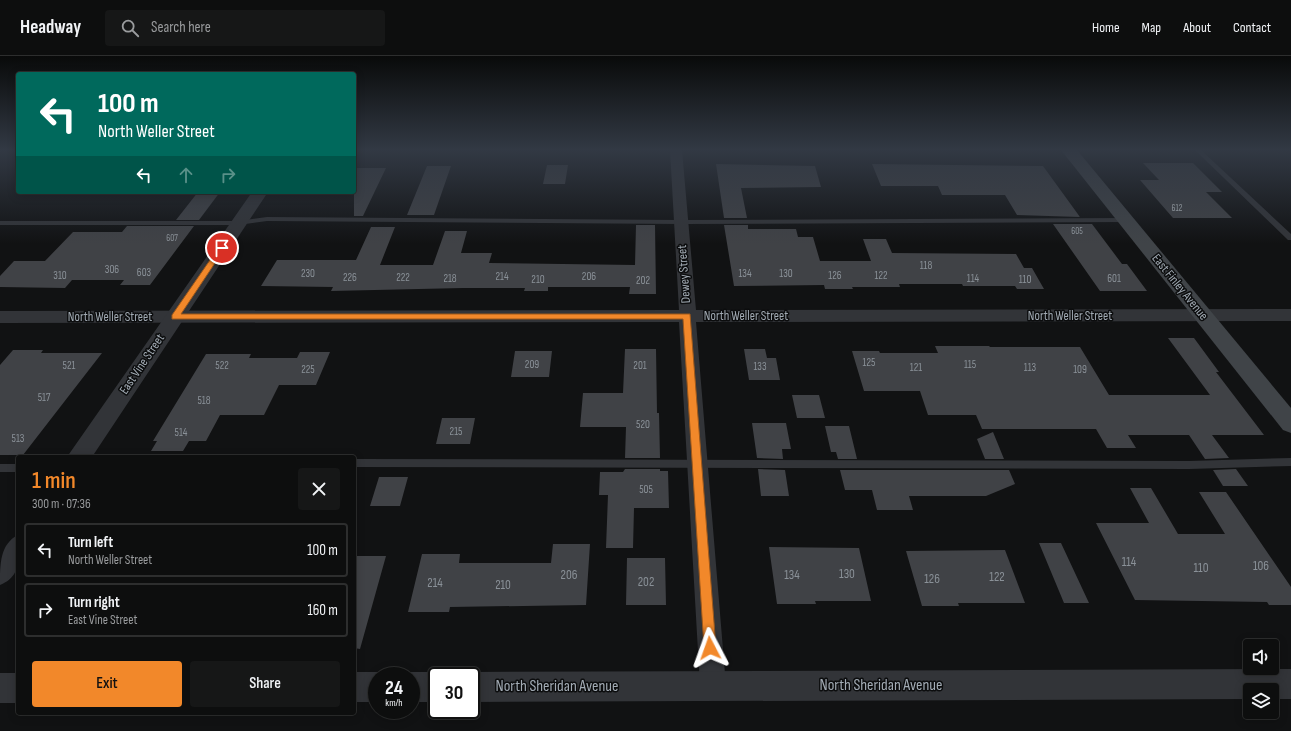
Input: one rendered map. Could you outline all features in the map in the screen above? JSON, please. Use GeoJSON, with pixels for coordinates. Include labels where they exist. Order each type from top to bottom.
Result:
{"type":"FeatureCollection","features":[{"type":"Feature","properties":{"kind":"main road","name":"East Finley Avenue"},"geometry":{"type":"LineString","coordinates":[[1095,182],[1291,424]]}},
{"type":"Feature","properties":{"kind":"street","name":"Dewey Street"},"geometry":{"type":"LineString","coordinates":[[678,182],[713,686]]}},
{"type":"Feature","properties":{"kind":"street","name":"East Vine Street"},"geometry":{"type":"LineString","coordinates":[[80,455],[259,194]]}},
{"type":"Feature","properties":{"kind":"street","name":"North Weller Street"},"geometry":{"type":"LineString","coordinates":[[0,317],[1291,315]]}},
{"type":"Feature","properties":{"kind":"street"},"geometry":{"type":"LineString","coordinates":[[0,573],[16,550]]}},
{"type":"Feature","properties":{"kind":"street","name":"North Sheridan Avenue"},"geometry":{"type":"LineString","coordinates":[[480,686],[1291,684]]}},
{"type":"Feature","properties":{"kind":"street"},"geometry":{"type":"LineString","coordinates":[[356,687],[368,687]]}},
{"type":"Feature","properties":{"kind":"street"},"geometry":{"type":"LineString","coordinates":[[0,688],[16,688]]}},
{"type":"Feature","properties":{"kind":"lane"},"geometry":{"type":"LineString","coordinates":[[1231,182],[1291,238]]}},
{"type":"Feature","properties":{"kind":"lane"},"geometry":{"type":"LineString","coordinates":[[0,223],[238,223],[267,219],[681,222],[1126,220]]}},
{"type":"Feature","properties":{"kind":"lane"},"geometry":{"type":"LineString","coordinates":[[356,463],[1189,465],[1291,462]]}},
{"type":"Feature","properties":{"kind":"lane"},"geometry":{"type":"LineString","coordinates":[[0,468],[16,468]]}},
{"type":"Feature","properties":{"kind":"building"},"geometry":{"type":"Polygon","coordinates":[[[356,182],[380,182],[363,216],[354,216],[354,194],[356,194],[356,182]]]}},
{"type":"Feature","properties":{"kind":"building"},"geometry":{"type":"Polygon","coordinates":[[[421,182],[446,182],[434,215],[407,215],[421,182]]]}},
{"type":"Feature","properties":{"kind":"building"},"geometry":{"type":"Polygon","coordinates":[[[544,182],[565,182],[565,184],[543,184],[544,182]]]}},
{"type":"Feature","properties":{"kind":"building"},"geometry":{"type":"Polygon","coordinates":[[[719,182],[819,182],[821,187],[741,188],[747,218],[724,218],[719,182]]]}},
{"type":"Feature","properties":{"kind":"building"},"geometry":{"type":"Polygon","coordinates":[[[879,182],[1054,182],[1080,217],[1017,215],[1005,195],[942,195],[938,186],[881,186],[879,182]]]}},
{"type":"Feature","properties":{"kind":"building"},"geometry":{"type":"Polygon","coordinates":[[[1141,182],[1212,182],[1222,192],[1206,192],[1232,218],[1173,218],[1141,182]]]}},
{"type":"Feature","properties":{"kind":"building"},"geometry":{"type":"Polygon","coordinates":[[[196,194],[218,194],[199,220],[176,220],[196,194]]]}},
{"type":"Feature","properties":{"kind":"building"},"geometry":{"type":"Polygon","coordinates":[[[1053,224],[1092,224],[1122,264],[1127,264],[1147,291],[1100,291],[1053,224]]]}},
{"type":"Feature","properties":{"kind":"building"},"geometry":{"type":"Polygon","coordinates":[[[636,225],[655,225],[656,294],[629,294],[630,287],[548,287],[548,291],[524,291],[525,288],[463,288],[331,291],[333,287],[261,286],[277,260],[356,260],[371,227],[395,227],[380,265],[433,265],[445,231],[467,231],[461,253],[492,253],[489,263],[635,265],[636,225]]]}},
{"type":"Feature","properties":{"kind":"building"},"geometry":{"type":"Polygon","coordinates":[[[724,225],[748,225],[748,229],[796,229],[798,237],[813,237],[820,261],[871,261],[863,239],[886,239],[892,253],[1016,254],[1024,268],[1032,268],[1044,289],[1017,289],[1015,286],[963,286],[962,284],[899,284],[900,287],[852,287],[853,289],[825,289],[824,285],[734,286],[724,225]]]}},
{"type":"Feature","properties":{"kind":"building"},"geometry":{"type":"Polygon","coordinates":[[[127,226],[194,226],[150,285],[120,285],[124,280],[72,280],[65,288],[0,287],[0,276],[14,261],[45,261],[73,232],[122,232],[127,226]]]}},
{"type":"Feature","properties":{"kind":"building"},"geometry":{"type":"Polygon","coordinates":[[[1168,338],[1194,338],[1219,372],[1216,372],[1264,435],[1212,435],[1229,458],[1205,459],[1189,435],[1128,435],[1136,448],[1107,448],[1096,429],[982,429],[976,415],[928,415],[920,391],[864,391],[852,351],[879,351],[880,353],[938,353],[935,346],[1080,347],[1109,395],[1210,395],[1168,338]]]}},
{"type":"Feature","properties":{"kind":"building"},"geometry":{"type":"Polygon","coordinates":[[[625,349],[656,349],[657,413],[659,413],[660,458],[625,458],[626,427],[580,427],[583,393],[623,393],[625,349]]]}},
{"type":"Feature","properties":{"kind":"building"},"geometry":{"type":"Polygon","coordinates":[[[744,349],[765,349],[767,358],[776,358],[780,380],[749,380],[744,349]]]}},
{"type":"Feature","properties":{"kind":"building"},"geometry":{"type":"Polygon","coordinates":[[[13,350],[43,350],[41,353],[102,353],[23,455],[0,455],[0,365],[13,350]]]}},
{"type":"Feature","properties":{"kind":"building"},"geometry":{"type":"Polygon","coordinates":[[[515,351],[552,351],[549,377],[511,377],[515,351]]]}},
{"type":"Feature","properties":{"kind":"building"},"geometry":{"type":"Polygon","coordinates":[[[300,352],[330,352],[316,385],[279,385],[264,415],[220,415],[206,441],[189,441],[183,451],[151,451],[157,441],[153,441],[206,354],[251,354],[249,358],[297,358],[300,352]]]}},
{"type":"Feature","properties":{"kind":"building"},"geometry":{"type":"Polygon","coordinates":[[[792,395],[819,395],[825,418],[797,418],[792,395]]]}},
{"type":"Feature","properties":{"kind":"building"},"geometry":{"type":"Polygon","coordinates":[[[442,418],[475,418],[470,444],[436,444],[442,418]]]}},
{"type":"Feature","properties":{"kind":"building"},"geometry":{"type":"Polygon","coordinates":[[[752,423],[786,423],[791,449],[782,449],[783,459],[757,458],[752,423]]]}},
{"type":"Feature","properties":{"kind":"building"},"geometry":{"type":"Polygon","coordinates":[[[825,426],[849,426],[857,459],[838,459],[836,452],[831,452],[825,426]]]}},
{"type":"Feature","properties":{"kind":"building"},"geometry":{"type":"Polygon","coordinates":[[[993,432],[1004,459],[985,459],[977,439],[993,432]]]}},
{"type":"Feature","properties":{"kind":"building"},"geometry":{"type":"Polygon","coordinates":[[[625,469],[660,469],[660,471],[668,471],[669,508],[634,508],[633,548],[606,548],[608,495],[599,495],[600,472],[623,472],[625,469]]]}},
{"type":"Feature","properties":{"kind":"building"},"geometry":{"type":"Polygon","coordinates":[[[758,469],[785,470],[789,496],[761,496],[758,469]]]}},
{"type":"Feature","properties":{"kind":"building"},"geometry":{"type":"Polygon","coordinates":[[[1236,469],[1248,486],[1223,486],[1213,470],[1236,469]]]}},
{"type":"Feature","properties":{"kind":"building"},"geometry":{"type":"Polygon","coordinates":[[[840,470],[1009,470],[1015,484],[986,496],[909,496],[913,510],[877,510],[872,490],[845,490],[840,470]]]}},
{"type":"Feature","properties":{"kind":"building"},"geometry":{"type":"Polygon","coordinates":[[[379,477],[408,477],[400,506],[370,506],[379,477]]]}},
{"type":"Feature","properties":{"kind":"building"},"geometry":{"type":"Polygon","coordinates":[[[1130,488],[1151,488],[1178,534],[1225,534],[1199,492],[1226,492],[1291,587],[1291,605],[1269,605],[1267,602],[1135,600],[1096,523],[1149,523],[1130,488]]]}},
{"type":"Feature","properties":{"kind":"building"},"geometry":{"type":"Polygon","coordinates":[[[1039,543],[1061,543],[1089,603],[1064,603],[1039,543]]]}},
{"type":"Feature","properties":{"kind":"building"},"geometry":{"type":"Polygon","coordinates":[[[553,544],[590,544],[586,605],[450,607],[449,612],[408,612],[422,554],[460,554],[459,563],[551,563],[553,544]]]}},
{"type":"Feature","properties":{"kind":"building"},"geometry":{"type":"Polygon","coordinates":[[[769,547],[859,548],[871,601],[815,601],[816,604],[777,604],[769,547]]]}},
{"type":"Feature","properties":{"kind":"building"},"geometry":{"type":"Polygon","coordinates":[[[1005,550],[1025,603],[958,603],[959,606],[922,606],[906,551],[1005,550]]]}},
{"type":"Feature","properties":{"kind":"building"},"geometry":{"type":"Polygon","coordinates":[[[356,556],[386,556],[360,649],[356,648],[356,556]]]}},
{"type":"Feature","properties":{"kind":"building"},"geometry":{"type":"Polygon","coordinates":[[[627,558],[665,558],[666,605],[626,605],[627,558]]]}},
{"type":"Feature","properties":{"kind":"route"},"geometry":{"type":"LineString","coordinates":[[222,248],[175,317],[687,316],[710,648]]}}]}
